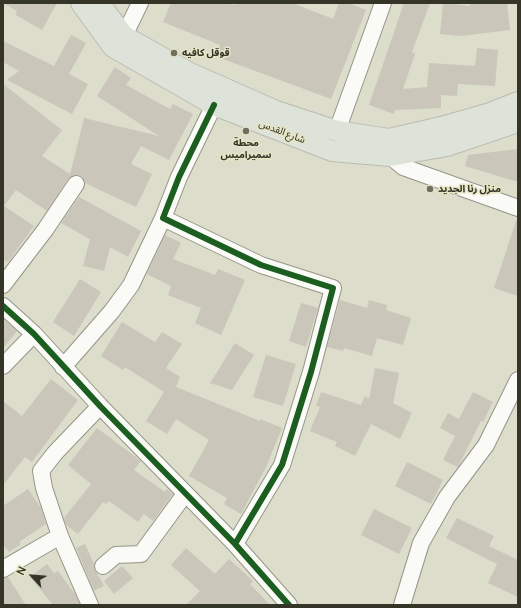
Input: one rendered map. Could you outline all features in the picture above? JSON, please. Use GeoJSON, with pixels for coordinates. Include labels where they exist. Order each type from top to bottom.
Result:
{"type":"FeatureCollection","features":[{"type":"Feature","properties":{"kind":"main road","name":"شارع القدس"},"geometry":{"type":"LineString","coordinates":[[81,3],[113,47],[214,105],[332,151],[390,156],[447,146],[518,122]]}},
{"type":"Feature","properties":{"kind":"main road","name":"شارع القدس"},"geometry":{"type":"LineString","coordinates":[[99,3],[124,36],[190,74],[276,111],[337,131],[389,139],[469,120],[518,102]]}},
{"type":"Feature","properties":{"kind":"street"},"geometry":{"type":"LineString","coordinates":[[124,36],[140,3]]}},
{"type":"Feature","properties":{"kind":"street"},"geometry":{"type":"LineString","coordinates":[[337,131],[383,3]]}},
{"type":"Feature","properties":{"kind":"street"},"geometry":{"type":"LineString","coordinates":[[64,367],[112,311],[132,285],[163,218],[179,177],[214,105]]}},
{"type":"Feature","properties":{"kind":"street"},"geometry":{"type":"LineString","coordinates":[[390,156],[403,167],[518,208]]}},
{"type":"Feature","properties":{"kind":"street"},"geometry":{"type":"LineString","coordinates":[[3,285],[45,230],[76,184]]}},
{"type":"Feature","properties":{"kind":"street"},"geometry":{"type":"LineString","coordinates":[[163,218],[261,265],[333,288],[282,465],[235,544]]}},
{"type":"Feature","properties":{"kind":"street"},"geometry":{"type":"LineString","coordinates":[[3,306],[34,334],[100,406],[235,544],[289,605]]}},
{"type":"Feature","properties":{"kind":"street"},"geometry":{"type":"LineString","coordinates":[[3,366],[34,334]]}},
{"type":"Feature","properties":{"kind":"street"},"geometry":{"type":"LineString","coordinates":[[402,605],[421,543],[447,497],[486,444],[518,380]]}},
{"type":"Feature","properties":{"kind":"street"},"geometry":{"type":"LineString","coordinates":[[90,605],[60,536],[44,488],[41,471],[55,453],[100,406]]}},
{"type":"Feature","properties":{"kind":"street"},"geometry":{"type":"LineString","coordinates":[[103,566],[116,555],[141,554],[185,494]]}},
{"type":"Feature","properties":{"kind":"street"},"geometry":{"type":"LineString","coordinates":[[3,569],[60,536]]}},
{"type":"Feature","properties":{"kind":"building"},"geometry":{"type":"Polygon","coordinates":[[[3,3],[57,3],[42,30],[16,15],[17,11],[3,3]]]}},
{"type":"Feature","properties":{"kind":"building"},"geometry":{"type":"Polygon","coordinates":[[[171,3],[221,3],[235,5],[236,3],[292,3],[333,19],[339,3],[349,3],[366,10],[331,99],[215,56],[220,45],[163,22],[171,3]]]}},
{"type":"Feature","properties":{"kind":"building"},"geometry":{"type":"Polygon","coordinates":[[[404,3],[430,3],[412,52],[415,54],[403,89],[427,87],[429,63],[475,66],[477,48],[498,50],[495,86],[458,84],[457,96],[441,95],[441,108],[395,110],[394,114],[369,105],[404,3]]]}},
{"type":"Feature","properties":{"kind":"building"},"geometry":{"type":"Polygon","coordinates":[[[443,3],[470,6],[470,3],[507,3],[510,30],[461,36],[440,34],[443,3]]]}},
{"type":"Feature","properties":{"kind":"building"},"geometry":{"type":"Polygon","coordinates":[[[71,35],[86,43],[69,74],[88,84],[72,114],[7,80],[19,71],[3,62],[3,41],[54,66],[71,35]]]}},
{"type":"Feature","properties":{"kind":"building"},"geometry":{"type":"Polygon","coordinates":[[[115,67],[131,78],[126,85],[170,109],[173,104],[193,114],[169,160],[141,146],[131,164],[152,174],[136,207],[85,183],[82,176],[77,175],[68,179],[47,211],[16,190],[4,206],[34,226],[8,262],[3,259],[3,84],[62,130],[42,156],[70,174],[84,118],[159,136],[97,96],[115,67]]]}},
{"type":"Feature","properties":{"kind":"building"},"geometry":{"type":"Polygon","coordinates":[[[518,149],[518,182],[465,166],[468,155],[518,149]]]}},
{"type":"Feature","properties":{"kind":"building"},"geometry":{"type":"Polygon","coordinates":[[[79,197],[141,231],[128,257],[110,247],[104,271],[83,266],[90,239],[61,223],[79,197]]]}},
{"type":"Feature","properties":{"kind":"building"},"geometry":{"type":"Polygon","coordinates":[[[516,221],[518,221],[518,296],[494,288],[516,221]]]}},
{"type":"Feature","properties":{"kind":"building"},"geometry":{"type":"Polygon","coordinates":[[[165,235],[181,243],[173,259],[215,275],[218,269],[245,280],[221,335],[195,323],[201,308],[168,295],[171,286],[147,274],[165,235]]]}},
{"type":"Feature","properties":{"kind":"building"},"geometry":{"type":"Polygon","coordinates":[[[80,279],[101,292],[74,336],[53,322],[80,279]]]}},
{"type":"Feature","properties":{"kind":"building"},"geometry":{"type":"Polygon","coordinates":[[[340,300],[367,308],[369,300],[387,305],[386,310],[411,318],[403,345],[377,338],[372,356],[344,348],[343,351],[327,347],[340,300]]]}},
{"type":"Feature","properties":{"kind":"building"},"geometry":{"type":"Polygon","coordinates":[[[301,303],[318,308],[306,347],[289,341],[301,303]]]}},
{"type":"Feature","properties":{"kind":"building"},"geometry":{"type":"Polygon","coordinates":[[[3,319],[17,331],[3,348],[3,319]]]}},
{"type":"Feature","properties":{"kind":"building"},"geometry":{"type":"Polygon","coordinates":[[[122,322],[155,342],[162,332],[182,344],[166,368],[180,377],[176,387],[260,421],[260,419],[282,428],[266,467],[241,514],[224,504],[227,498],[189,476],[209,440],[176,419],[167,434],[146,421],[164,392],[125,367],[123,370],[101,356],[122,322]]]}},
{"type":"Feature","properties":{"kind":"building"},"geometry":{"type":"Polygon","coordinates":[[[235,343],[254,355],[232,390],[210,383],[235,343]]]}},
{"type":"Feature","properties":{"kind":"building"},"geometry":{"type":"Polygon","coordinates":[[[266,355],[296,364],[283,406],[253,397],[266,355]]]}},
{"type":"Feature","properties":{"kind":"building"},"geometry":{"type":"Polygon","coordinates":[[[375,368],[399,373],[393,403],[412,413],[400,439],[371,424],[355,456],[335,446],[337,442],[310,431],[320,407],[316,406],[321,392],[361,405],[365,396],[369,399],[375,368]]]}},
{"type":"Feature","properties":{"kind":"building"},"geometry":{"type":"Polygon","coordinates":[[[51,379],[78,400],[32,462],[25,457],[3,485],[3,401],[22,416],[51,379]]]}},
{"type":"Feature","properties":{"kind":"building"},"geometry":{"type":"Polygon","coordinates":[[[473,392],[493,402],[483,422],[481,421],[458,467],[443,460],[455,436],[440,428],[448,413],[459,419],[473,392]]]}},
{"type":"Feature","properties":{"kind":"building"},"geometry":{"type":"Polygon","coordinates":[[[97,428],[141,461],[134,470],[165,492],[167,489],[173,494],[153,521],[144,514],[138,522],[109,501],[106,504],[103,502],[78,534],[66,525],[64,518],[91,484],[68,465],[97,428]]]}},
{"type":"Feature","properties":{"kind":"building"},"geometry":{"type":"Polygon","coordinates":[[[407,462],[443,480],[431,504],[395,486],[407,462]]]}},
{"type":"Feature","properties":{"kind":"building"},"geometry":{"type":"Polygon","coordinates":[[[28,489],[41,508],[46,524],[19,542],[21,544],[9,552],[3,545],[3,506],[28,489]]]}},
{"type":"Feature","properties":{"kind":"building"},"geometry":{"type":"Polygon","coordinates":[[[374,509],[412,528],[399,554],[361,535],[374,509]]]}},
{"type":"Feature","properties":{"kind":"building"},"geometry":{"type":"Polygon","coordinates":[[[457,518],[494,536],[489,546],[518,560],[518,597],[488,583],[497,564],[446,538],[457,518]]]}},
{"type":"Feature","properties":{"kind":"building"},"geometry":{"type":"Polygon","coordinates":[[[85,544],[94,564],[94,568],[104,586],[94,591],[76,548],[85,544]]]}},
{"type":"Feature","properties":{"kind":"building"},"geometry":{"type":"Polygon","coordinates":[[[186,548],[215,574],[229,559],[253,581],[250,584],[270,605],[186,605],[200,591],[171,565],[186,548]]]}},
{"type":"Feature","properties":{"kind":"building"},"geometry":{"type":"Polygon","coordinates":[[[47,564],[54,573],[58,571],[75,594],[80,605],[53,605],[30,577],[47,564]]]}},
{"type":"Feature","properties":{"kind":"building"},"geometry":{"type":"Polygon","coordinates":[[[122,566],[133,578],[114,594],[104,581],[122,566]]]}},
{"type":"Feature","properties":{"kind":"building"},"geometry":{"type":"Polygon","coordinates":[[[8,577],[26,605],[3,605],[3,578],[8,577]]]}},
{"type":"Feature","properties":{"kind":"cycle path"},"geometry":{"type":"LineString","coordinates":[[214,105],[179,177],[163,218],[261,265],[333,288],[311,372],[282,465],[235,544]]}},
{"type":"Feature","properties":{"kind":"cycle path"},"geometry":{"type":"LineString","coordinates":[[3,306],[34,334],[100,406],[235,544],[289,605]]}},
{"type":"Feature","properties":{"kind":"place","name":"قوقل كافيه"},"geometry":{"type":"Point","coordinates":[174,53]}},
{"type":"Feature","properties":{"kind":"place","name":"محطة سميراميس"},"geometry":{"type":"Point","coordinates":[246,131]}},
{"type":"Feature","properties":{"kind":"place","name":"منزل رنا الجديد"},"geometry":{"type":"Point","coordinates":[430,189]}}]}
